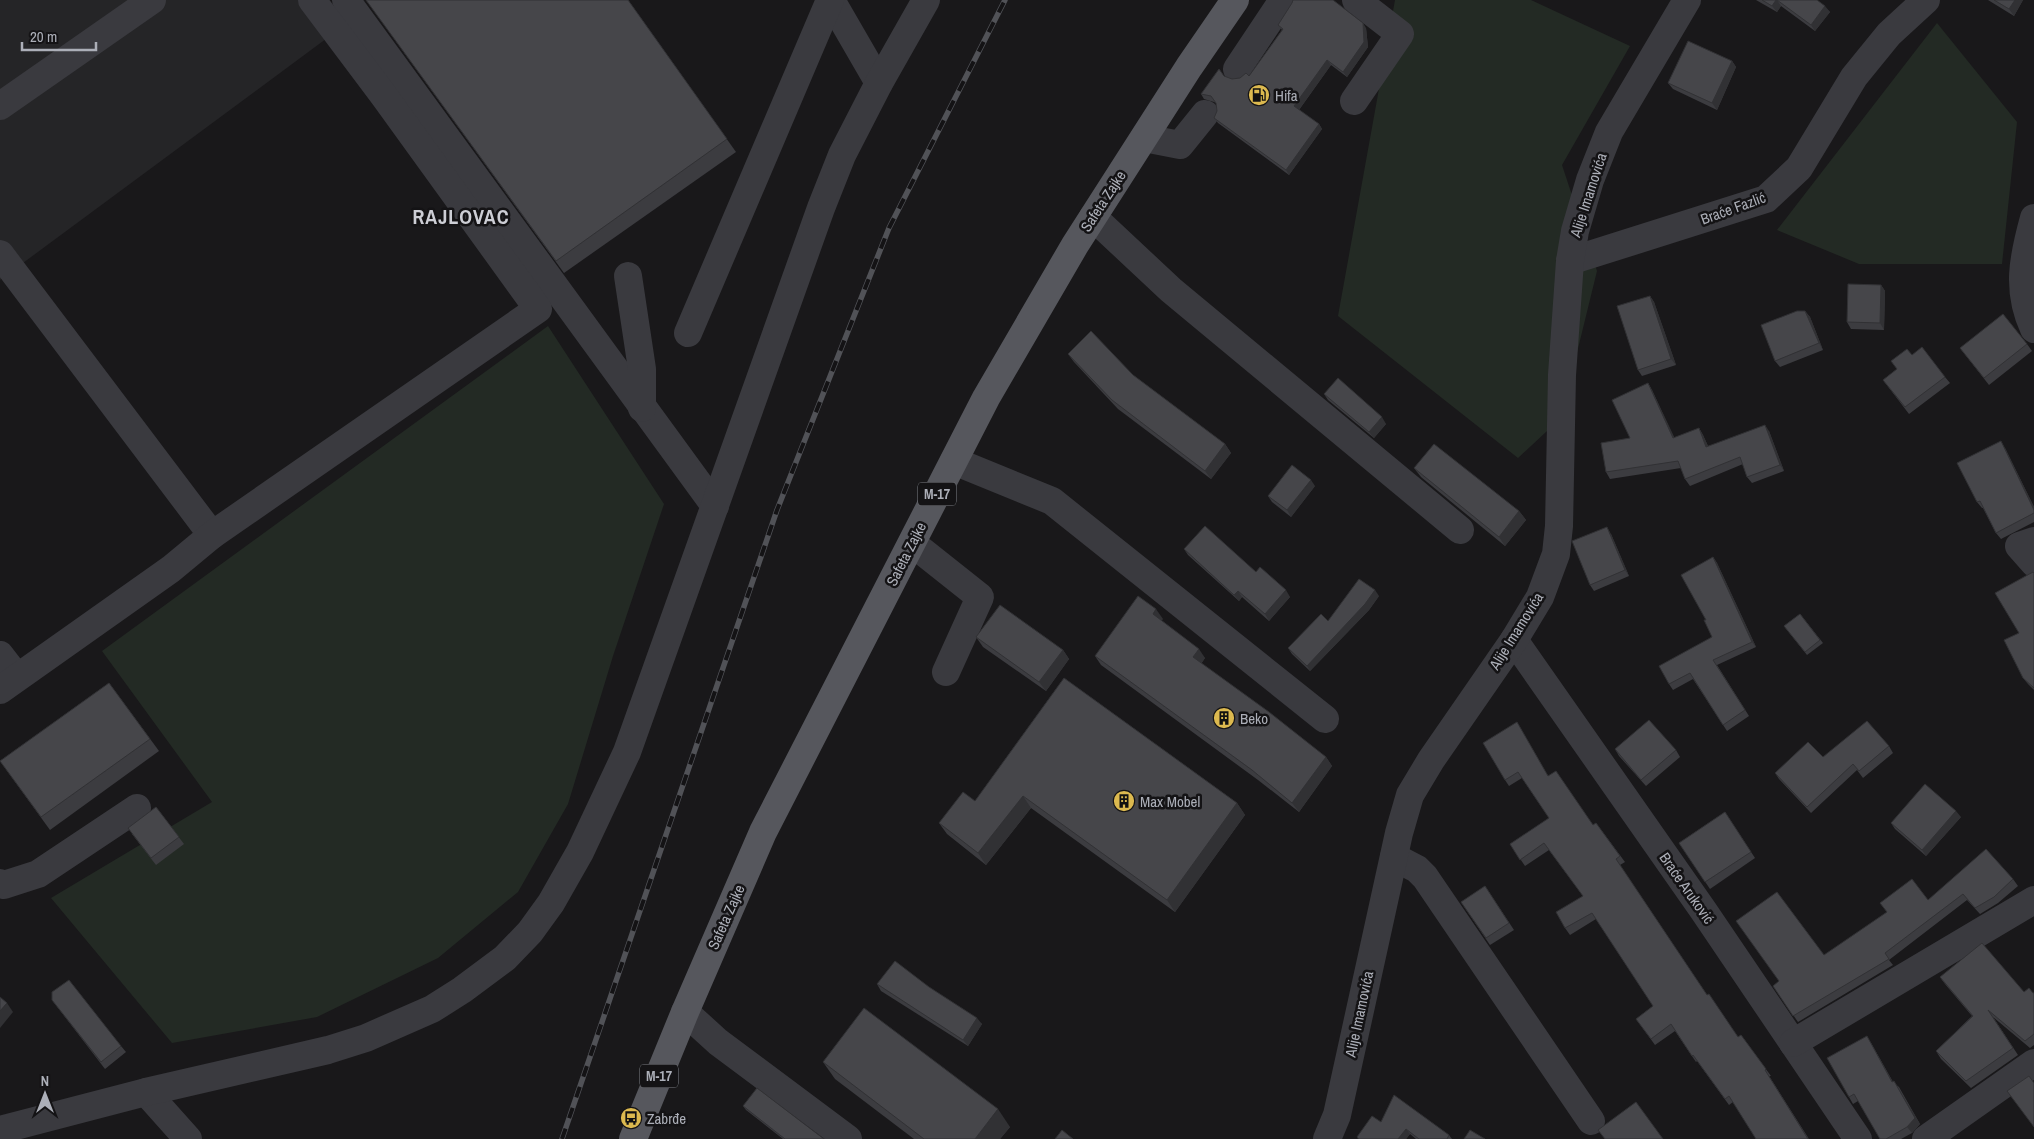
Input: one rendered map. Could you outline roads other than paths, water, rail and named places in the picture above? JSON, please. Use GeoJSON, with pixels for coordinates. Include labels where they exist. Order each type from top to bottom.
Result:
{"type":"FeatureCollection","features":[{"type":"Feature","properties":{"kind":"main road","name":"Safeta Zajke"},"geometry":{"type":"LineString","coordinates":[[639,1136],[685,1012],[763,832],[986,398],[1092,217],[1235,0]]}},
{"type":"Feature","properties":{"kind":"street"},"geometry":{"type":"LineString","coordinates":[[0,106],[152,0]]}},
{"type":"Feature","properties":{"kind":"street"},"geometry":{"type":"LineString","coordinates":[[0,655],[9,684],[170,569],[212,535],[538,310],[396,111],[312,0]]}},
{"type":"Feature","properties":{"kind":"street"},"geometry":{"type":"LineString","coordinates":[[346,0],[715,506]]}},
{"type":"Feature","properties":{"kind":"street"},"geometry":{"type":"LineString","coordinates":[[830,0],[879,83]]}},
{"type":"Feature","properties":{"kind":"street"},"geometry":{"type":"LineString","coordinates":[[688,332],[830,0]]}},
{"type":"Feature","properties":{"kind":"street"},"geometry":{"type":"LineString","coordinates":[[0,1130],[42,1129],[146,1092],[328,1050],[366,1038],[432,1009],[462,990],[505,958],[530,932],[551,903],[580,852],[627,752],[821,208],[842,155],[879,83],[926,0]]}},
{"type":"Feature","properties":{"kind":"street"},"geometry":{"type":"LineString","coordinates":[[1237,69],[1283,0]]}},
{"type":"Feature","properties":{"kind":"street"},"geometry":{"type":"LineString","coordinates":[[1354,100],[1400,34],[1356,0]]}},
{"type":"Feature","properties":{"kind":"street","name":"Alije Imamovića"},"geometry":{"type":"LineString","coordinates":[[1328,1139],[1337,1115],[1394,857],[1410,795],[1430,760],[1514,640],[1540,597],[1556,554],[1559,526],[1562,375],[1574,231],[1590,180],[1609,132],[1687,0]]}},
{"type":"Feature","properties":{"kind":"street","name":"Braće Fazlić"},"geometry":{"type":"LineString","coordinates":[[1570,261],[1766,199],[1799,168],[1819,131],[1854,77],[1889,34],[1926,0]]}},
{"type":"Feature","properties":{"kind":"street"},"geometry":{"type":"LineString","coordinates":[[1144,138],[1180,145],[1205,114]]}},
{"type":"Feature","properties":{"kind":"street"},"geometry":{"type":"LineString","coordinates":[[1092,217],[1171,290],[1460,530]]}},
{"type":"Feature","properties":{"kind":"street"},"geometry":{"type":"LineString","coordinates":[[2034,218],[2022,272],[2022,295],[2034,329]]}},
{"type":"Feature","properties":{"kind":"street"},"geometry":{"type":"LineString","coordinates":[[2,262],[212,535]]}},
{"type":"Feature","properties":{"kind":"street"},"geometry":{"type":"LineString","coordinates":[[628,276],[642,369],[642,408]]}},
{"type":"Feature","properties":{"kind":"street"},"geometry":{"type":"LineString","coordinates":[[954,461],[1052,502],[1325,719]]}},
{"type":"Feature","properties":{"kind":"street"},"geometry":{"type":"LineString","coordinates":[[2034,541],[2019,546],[2034,563]]}},
{"type":"Feature","properties":{"kind":"street"},"geometry":{"type":"LineString","coordinates":[[912,543],[980,597],[946,672]]}},
{"type":"Feature","properties":{"kind":"street","name":"Braće Aruković"},"geometry":{"type":"LineString","coordinates":[[1514,640],[1703,910],[1858,1139]]}},
{"type":"Feature","properties":{"kind":"street"},"geometry":{"type":"LineString","coordinates":[[0,883],[4,885],[38,874],[137,808]]}},
{"type":"Feature","properties":{"kind":"street"},"geometry":{"type":"LineString","coordinates":[[1394,857],[1417,869],[1425,877],[1591,1121]]}},
{"type":"Feature","properties":{"kind":"street"},"geometry":{"type":"LineString","coordinates":[[1793,1043],[2034,900]]}},
{"type":"Feature","properties":{"kind":"street"},"geometry":{"type":"LineString","coordinates":[[685,1012],[718,1042],[848,1139]]}},
{"type":"Feature","properties":{"kind":"street"},"geometry":{"type":"LineString","coordinates":[[1926,1139],[2034,1063]]}},
{"type":"Feature","properties":{"kind":"street"},"geometry":{"type":"LineString","coordinates":[[146,1092],[188,1139]]}},
{"type":"Feature","properties":{"kind":"railway"},"geometry":{"type":"LineString","coordinates":[[562,1139],[777,510],[889,228],[1005,0]]}},
{"type":"Feature","properties":{"kind":"place","name":"Hifa"},"geometry":{"type":"Point","coordinates":[1259,95]}},
{"type":"Feature","properties":{"kind":"place","name":"Beko"},"geometry":{"type":"Point","coordinates":[1224,718]}},
{"type":"Feature","properties":{"kind":"place","name":"Max Mobel"},"geometry":{"type":"Point","coordinates":[1124,801]}},
{"type":"Feature","properties":{"kind":"place","name":"Zabrđe"},"geometry":{"type":"Point","coordinates":[631,1118]}},
{"type":"Feature","properties":{"kind":"district","name":"RAJLOVAC"},"geometry":{"type":"Point","coordinates":[461,216]}}]}
